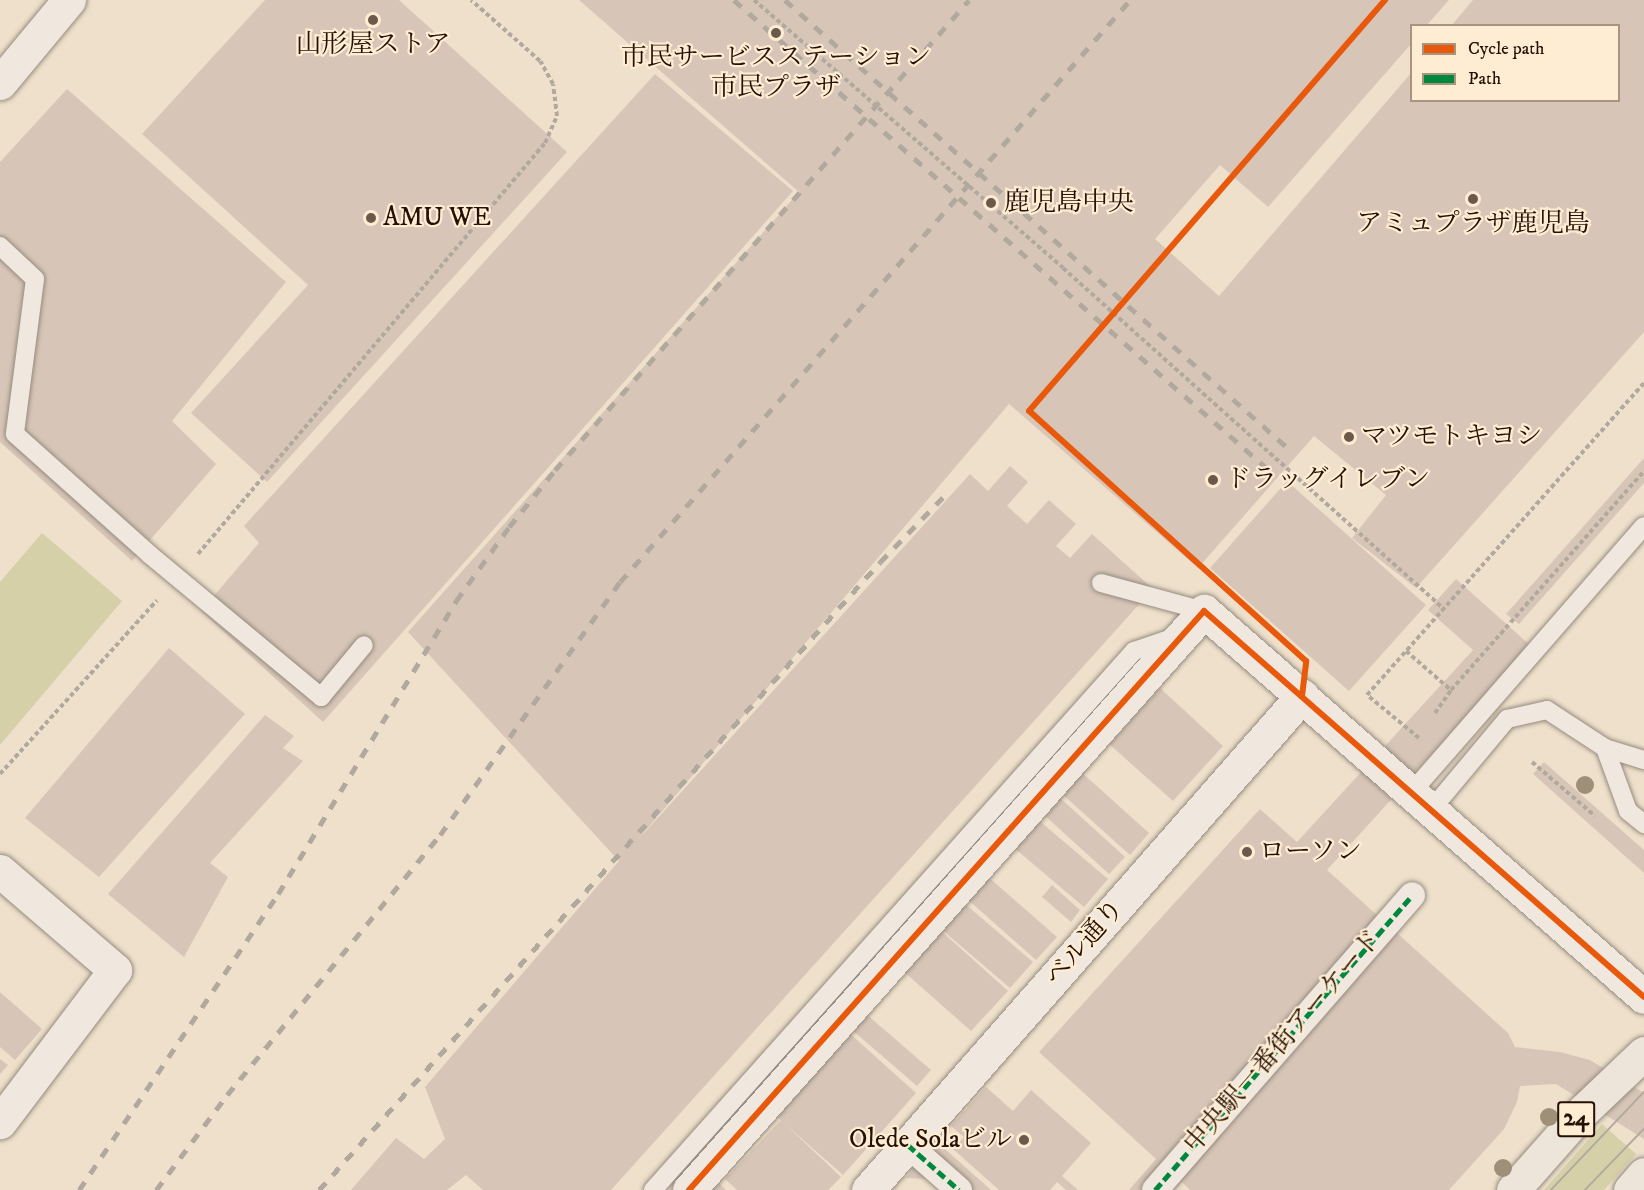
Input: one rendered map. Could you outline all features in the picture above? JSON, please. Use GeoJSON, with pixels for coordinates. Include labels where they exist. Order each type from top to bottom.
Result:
{"type":"FeatureCollection","features":[{"type":"Feature","properties":{"kind":"main road","name":"24"},"geometry":{"type":"LineString","coordinates":[[1513,1190],[1582,1111],[1644,1053]]}},
{"type":"Feature","properties":{"kind":"main road"},"geometry":{"type":"LineString","coordinates":[[1630,1190],[1644,1174]]}},
{"type":"Feature","properties":{"kind":"street"},"geometry":{"type":"LineString","coordinates":[[0,83],[69,0]]}},
{"type":"Feature","properties":{"kind":"street"},"geometry":{"type":"LineString","coordinates":[[689,1190],[1193,623],[1302,696],[1644,997]]}},
{"type":"Feature","properties":{"kind":"street","name":"ベル通り"},"geometry":{"type":"LineString","coordinates":[[868,1190],[1302,696]]}},
{"type":"Feature","properties":{"kind":"street"},"geometry":{"type":"LineString","coordinates":[[0,871],[115,970],[0,1122]]}},
{"type":"Feature","properties":{"kind":"street","name":"中央駅一番街アーケード"},"geometry":{"type":"LineString","coordinates":[[1155,1190],[1412,895]]}},
{"type":"Feature","properties":{"kind":"street"},"geometry":{"type":"LineString","coordinates":[[908,1145],[959,1190]]}},
{"type":"Feature","properties":{"kind":"lane"},"geometry":{"type":"LineString","coordinates":[[0,246],[35,279],[15,434],[149,554],[321,697],[364,645]]}},
{"type":"Feature","properties":{"kind":"lane"},"geometry":{"type":"LineString","coordinates":[[1421,801],[1644,526]]}},
{"type":"Feature","properties":{"kind":"lane"},"geometry":{"type":"LineString","coordinates":[[1101,583],[1193,623]]}},
{"type":"Feature","properties":{"kind":"lane"},"geometry":{"type":"LineString","coordinates":[[653,1190],[1134,651],[1193,623]]}},
{"type":"Feature","properties":{"kind":"lane"},"geometry":{"type":"LineString","coordinates":[[1421,801],[1507,719],[1547,710],[1605,748],[1644,760]]}},
{"type":"Feature","properties":{"kind":"lane"},"geometry":{"type":"LineString","coordinates":[[1605,748],[1628,811],[1644,824]]}},
{"type":"Feature","properties":{"kind":"path"},"geometry":{"type":"LineString","coordinates":[[197,555],[545,143],[557,116],[553,84],[540,61],[471,0]]}},
{"type":"Feature","properties":{"kind":"path"},"geometry":{"type":"LineString","coordinates":[[754,0],[1056,262],[1444,609]]}},
{"type":"Feature","properties":{"kind":"path"},"geometry":{"type":"LineString","coordinates":[[1108,320],[1123,302]]}},
{"type":"Feature","properties":{"kind":"path"},"geometry":{"type":"LineString","coordinates":[[1419,738],[1367,695],[1644,383]]}},
{"type":"Feature","properties":{"kind":"path"},"geometry":{"type":"LineString","coordinates":[[1432,719],[1451,690],[1644,471]]}},
{"type":"Feature","properties":{"kind":"path"},"geometry":{"type":"LineString","coordinates":[[0,774],[166,591]]}},
{"type":"Feature","properties":{"kind":"path"},"geometry":{"type":"LineString","coordinates":[[1406,651],[1457,695]]}},
{"type":"Feature","properties":{"kind":"path"},"geometry":{"type":"LineString","coordinates":[[1413,745],[1426,729]]}},
{"type":"Feature","properties":{"kind":"path"},"geometry":{"type":"LineString","coordinates":[[1532,762],[1601,820]]}},
{"type":"Feature","properties":{"kind":"shaded area"},"geometry":{"type":"Polygon","coordinates":[[[42,533],[122,601],[0,745],[0,582],[42,533]]]}},
{"type":"Feature","properties":{"kind":"shaded area"},"geometry":{"type":"Polygon","coordinates":[[[1602,1124],[1636,1154],[1604,1190],[1544,1190],[1602,1124]]]}},
{"type":"Feature","properties":{"kind":"building","name":"AMU WE"},"geometry":{"type":"Polygon","coordinates":[[[265,0],[399,0],[567,152],[267,482],[191,413],[308,285],[142,134],[265,0]]]}},
{"type":"Feature","properties":{"kind":"building"},"geometry":{"type":"Polygon","coordinates":[[[579,0],[1449,0],[1428,24],[1410,24],[1410,45],[1268,207],[1220,165],[1155,239],[1219,296],[1410,74],[1410,102],[1620,102],[1620,24],[1453,24],[1473,0],[1644,0],[1644,332],[1416,588],[1352,538],[1386,495],[1314,436],[1198,568],[1009,404],[635,843],[970,474],[988,491],[1010,466],[1028,482],[1007,506],[1027,524],[1049,500],[1076,524],[1056,546],[1070,558],[1092,534],[1153,589],[611,1190],[483,1190],[466,1175],[447,1190],[351,1190],[396,1138],[424,1159],[445,1139],[425,1087],[619,861],[408,632],[799,192],[579,0]]]}},
{"type":"Feature","properties":{"kind":"building"},"geometry":{"type":"Polygon","coordinates":[[[655,74],[793,191],[323,722],[201,611],[259,543],[244,526],[655,74]]]}},
{"type":"Feature","properties":{"kind":"building"},"geometry":{"type":"Polygon","coordinates":[[[67,89],[286,282],[172,421],[216,464],[132,561],[0,442],[0,162],[67,89]]]}},
{"type":"Feature","properties":{"kind":"building"},"geometry":{"type":"Polygon","coordinates":[[[1644,458],[1644,483],[1519,624],[1506,614],[1644,458]]]}},
{"type":"Feature","properties":{"kind":"building"},"geometry":{"type":"Polygon","coordinates":[[[1287,481],[1426,605],[1349,691],[1210,568],[1287,481]]]}},
{"type":"Feature","properties":{"kind":"building"},"geometry":{"type":"Polygon","coordinates":[[[1456,579],[1531,646],[1327,870],[1508,1033],[1515,1047],[1560,1052],[1590,1060],[1644,1093],[1644,1139],[1556,1084],[1520,1086],[1517,1102],[1504,1129],[1449,1190],[1190,1190],[1182,1182],[1174,1190],[1129,1190],[1156,1159],[1039,1052],[1260,809],[1297,842],[1473,650],[1428,610],[1456,579]]]}},
{"type":"Feature","properties":{"kind":"building"},"geometry":{"type":"Polygon","coordinates":[[[169,648],[245,714],[99,877],[25,818],[169,648]]]}},
{"type":"Feature","properties":{"kind":"building"},"geometry":{"type":"Polygon","coordinates":[[[1160,688],[1223,746],[1173,801],[1109,744],[1160,688]]]}},
{"type":"Feature","properties":{"kind":"building"},"geometry":{"type":"Polygon","coordinates":[[[265,715],[294,736],[283,748],[303,761],[210,863],[228,877],[184,957],[108,894],[265,715]]]}},
{"type":"Feature","properties":{"kind":"building"},"geometry":{"type":"Polygon","coordinates":[[[1544,762],[1644,850],[1644,873],[1533,774],[1544,762]]]}},
{"type":"Feature","properties":{"kind":"building"},"geometry":{"type":"Polygon","coordinates":[[[1081,772],[1149,833],[1130,855],[1061,793],[1081,772]]]}},
{"type":"Feature","properties":{"kind":"building"},"geometry":{"type":"Polygon","coordinates":[[[1059,797],[1125,857],[1109,874],[1043,814],[1059,797]]]}},
{"type":"Feature","properties":{"kind":"building"},"geometry":{"type":"Polygon","coordinates":[[[1036,818],[1108,879],[1084,907],[1012,846],[1036,818]]]}},
{"type":"Feature","properties":{"kind":"building"},"geometry":{"type":"Polygon","coordinates":[[[986,875],[1057,937],[1036,960],[966,898],[986,875]]]}},
{"type":"Feature","properties":{"kind":"building"},"geometry":{"type":"Polygon","coordinates":[[[1052,885],[1080,910],[1071,922],[1042,897],[1052,885]]]}},
{"type":"Feature","properties":{"kind":"building"},"geometry":{"type":"Polygon","coordinates":[[[964,903],[1033,962],[1010,988],[941,929],[964,903]]]}},
{"type":"Feature","properties":{"kind":"building"},"geometry":{"type":"Polygon","coordinates":[[[939,929],[1008,991],[971,1031],[902,970],[939,929]]]}},
{"type":"Feature","properties":{"kind":"building"},"geometry":{"type":"Polygon","coordinates":[[[0,992],[42,1029],[15,1060],[0,1047],[0,992]]]}},
{"type":"Feature","properties":{"kind":"building"},"geometry":{"type":"Polygon","coordinates":[[[865,1013],[931,1070],[917,1086],[851,1029],[865,1013]]]}},
{"type":"Feature","properties":{"kind":"building"},"geometry":{"type":"Polygon","coordinates":[[[847,1031],[916,1093],[843,1175],[785,1124],[841,1177],[828,1190],[737,1190],[725,1179],[781,1120],[774,1113],[847,1031]]]}},
{"type":"Feature","properties":{"kind":"building"},"geometry":{"type":"Polygon","coordinates":[[[0,1059],[8,1065],[0,1074],[0,1059]]]}},
{"type":"Feature","properties":{"kind":"building","name":"Olede Solaビル"},"geometry":{"type":"Polygon","coordinates":[[[986,1087],[1013,1111],[1031,1090],[1091,1143],[1062,1176],[1078,1190],[1066,1190],[1057,1182],[1050,1190],[999,1190],[953,1149],[964,1137],[951,1126],[986,1087]]]}},
{"type":"Feature","properties":{"kind":"building"},"geometry":{"type":"Polygon","coordinates":[[[941,1134],[945,1149],[991,1190],[939,1190],[927,1179],[906,1178],[941,1134]]]}},
{"type":"Feature","properties":{"kind":"building"},"geometry":{"type":"Polygon","coordinates":[[[717,1181],[726,1190],[709,1190],[717,1181]]]}},
{"type":"Feature","properties":{"kind":"tram line"},"geometry":{"type":"LineString","coordinates":[[1551,1190],[1644,1092]]}},
{"type":"Feature","properties":{"kind":"tram line"},"geometry":{"type":"LineString","coordinates":[[1585,1190],[1644,1129]]}},
{"type":"Feature","properties":{"kind":"railway"},"geometry":{"type":"LineString","coordinates":[[734,0],[1269,470]]}},
{"type":"Feature","properties":{"kind":"railway"},"geometry":{"type":"LineString","coordinates":[[785,0],[1290,450]]}},
{"type":"Feature","properties":{"kind":"railway"},"geometry":{"type":"LineString","coordinates":[[79,1190],[278,894],[456,601],[509,527],[555,470],[969,0]]}},
{"type":"Feature","properties":{"kind":"railway"},"geometry":{"type":"LineString","coordinates":[[156,1190],[227,1095],[440,835],[620,582],[1130,0]]}},
{"type":"Feature","properties":{"kind":"railway"},"geometry":{"type":"LineString","coordinates":[[319,1190],[880,562],[945,495]]}},
{"type":"Feature","properties":{"kind":"marked path"},"geometry":{"type":"LineString","coordinates":[[1155,1190],[1412,895]]}},
{"type":"Feature","properties":{"kind":"marked path"},"geometry":{"type":"LineString","coordinates":[[908,1145],[959,1190]]}},
{"type":"Feature","properties":{"kind":"cycle path"},"geometry":{"type":"LineString","coordinates":[[1302,696],[1306,661],[1029,411],[1385,0]]}},
{"type":"Feature","properties":{"kind":"cycle path"},"geometry":{"type":"LineString","coordinates":[[689,1190],[1204,611],[1644,997]]}},
{"type":"Feature","properties":{"kind":"place","name":"山形屋ストア"},"geometry":{"type":"Point","coordinates":[373,20]}},
{"type":"Feature","properties":{"kind":"place","name":"市民サービスステーション 市民プラザ"},"geometry":{"type":"Point","coordinates":[776,33]}},
{"type":"Feature","properties":{"kind":"place","name":"アミュプラザ鹿児島"},"geometry":{"type":"Point","coordinates":[1473,199]}},
{"type":"Feature","properties":{"kind":"place","name":"鹿児島中央"},"geometry":{"type":"Point","coordinates":[991,203]}},
{"type":"Feature","properties":{"kind":"place","name":"AMU WE"},"geometry":{"type":"Point","coordinates":[371,218]}},
{"type":"Feature","properties":{"kind":"place","name":"マツモトキヨシ"},"geometry":{"type":"Point","coordinates":[1349,437]}},
{"type":"Feature","properties":{"kind":"place","name":"ドラッグイレブン"},"geometry":{"type":"Point","coordinates":[1213,480]}},
{"type":"Feature","properties":{"kind":"place","name":"ローソン"},"geometry":{"type":"Point","coordinates":[1247,852]}},
{"type":"Feature","properties":{"kind":"place","name":"Olede Solaビル"},"geometry":{"type":"Point","coordinates":[1024,1140]}}]}
